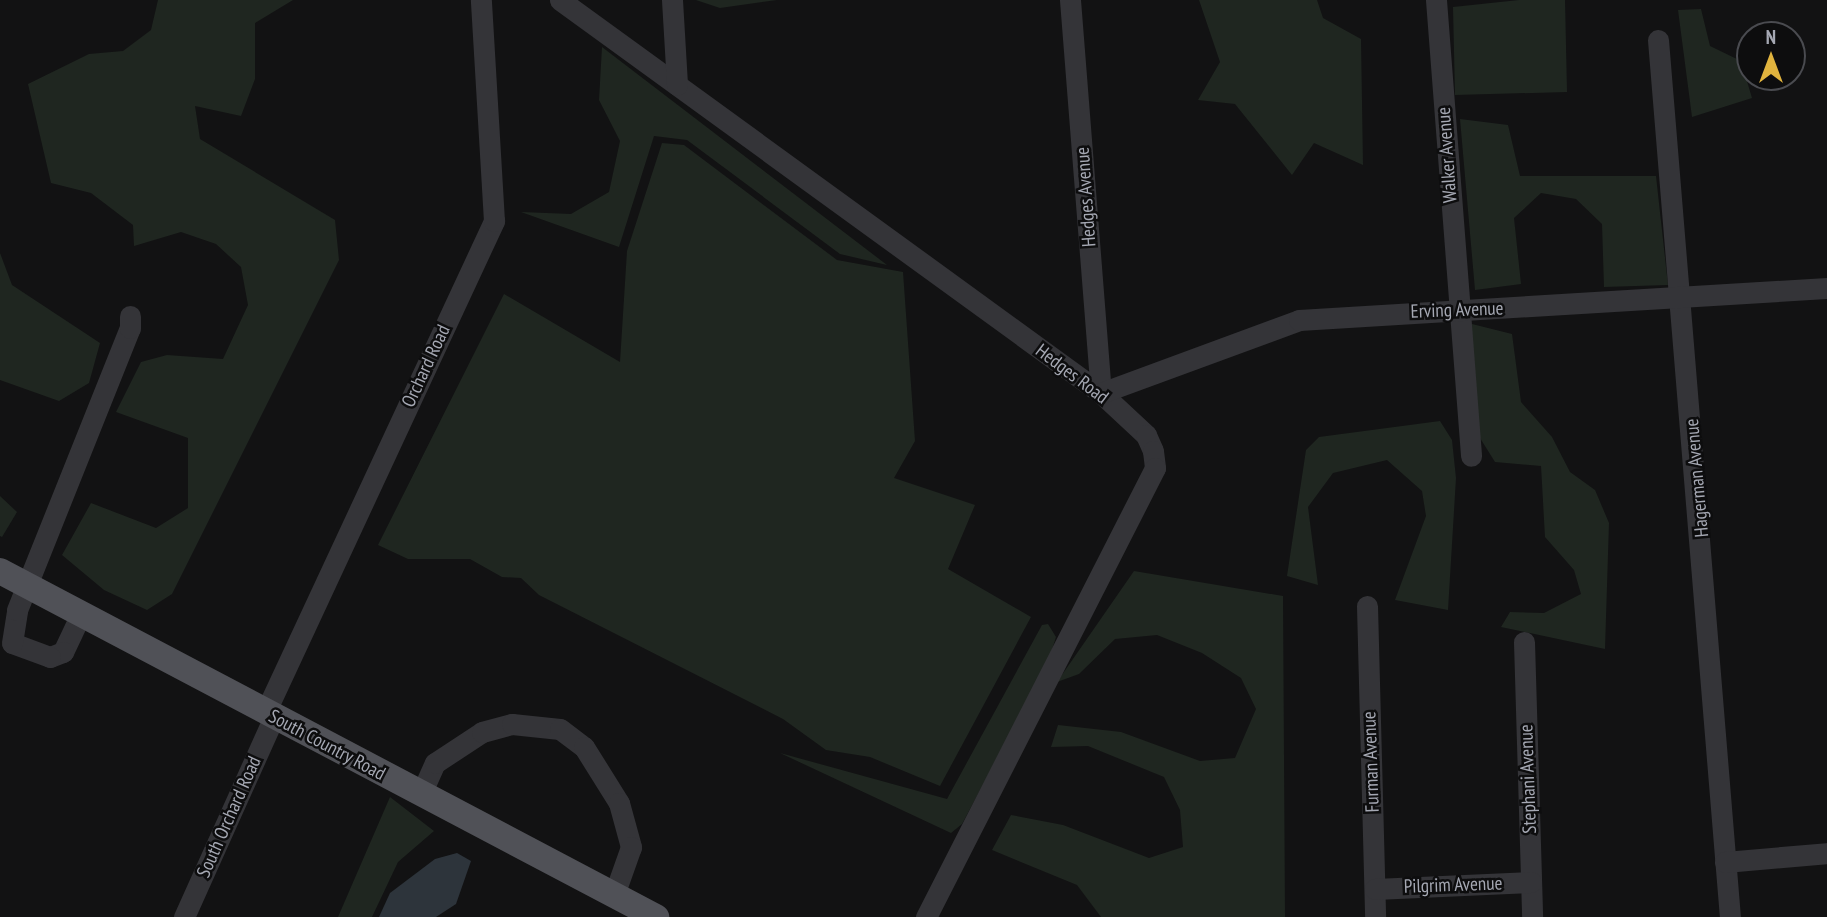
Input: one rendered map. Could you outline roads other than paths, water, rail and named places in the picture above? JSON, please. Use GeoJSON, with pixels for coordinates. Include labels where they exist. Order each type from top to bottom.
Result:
{"type":"FeatureCollection","features":[{"type":"Feature","properties":{"kind":"main road","name":"South Country Road"},"geometry":{"type":"LineString","coordinates":[[0,571],[656,917]]}},
{"type":"Feature","properties":{"kind":"street","name":"Orchard Road"},"geometry":{"type":"LineString","coordinates":[[269,715],[494,221],[481,0]]}},
{"type":"Feature","properties":{"kind":"street","name":"Hedges Road"},"geometry":{"type":"LineString","coordinates":[[560,0],[1101,393],[1146,435],[1156,468],[926,917]]}},
{"type":"Feature","properties":{"kind":"street"},"geometry":{"type":"LineString","coordinates":[[672,0],[677,85]]}},
{"type":"Feature","properties":{"kind":"street","name":"Hedges Avenue"},"geometry":{"type":"LineString","coordinates":[[1070,0],[1101,393]]}},
{"type":"Feature","properties":{"kind":"street","name":"Walker Avenue"},"geometry":{"type":"LineString","coordinates":[[1436,0],[1471,456]]}},
{"type":"Feature","properties":{"kind":"street","name":"Hagerman Avenue"},"geometry":{"type":"LineString","coordinates":[[1658,40],[1682,299],[1730,917]]}},
{"type":"Feature","properties":{"kind":"street","name":"Erving Avenue"},"geometry":{"type":"LineString","coordinates":[[1101,393],[1299,320],[1682,299],[1827,288]]}},
{"type":"Feature","properties":{"kind":"street"},"geometry":{"type":"LineString","coordinates":[[81,614],[63,652],[50,657],[21,650],[12,643],[12,628],[130,316]]}},
{"type":"Feature","properties":{"kind":"street","name":"Furman Avenue"},"geometry":{"type":"LineString","coordinates":[[1367,606],[1375,917]]}},
{"type":"Feature","properties":{"kind":"street","name":"Stephani Avenue"},"geometry":{"type":"LineString","coordinates":[[1524,642],[1532,917]]}},
{"type":"Feature","properties":{"kind":"street","name":"South Orchard Road"},"geometry":{"type":"LineString","coordinates":[[184,917],[269,715]]}},
{"type":"Feature","properties":{"kind":"street"},"geometry":{"type":"LineString","coordinates":[[421,794],[435,763],[482,732],[512,724],[560,729],[584,747],[619,803],[631,847],[614,895]]}},
{"type":"Feature","properties":{"kind":"street"},"geometry":{"type":"LineString","coordinates":[[1725,862],[1827,853]]}},
{"type":"Feature","properties":{"kind":"street","name":"Pilgrim Avenue"},"geometry":{"type":"LineString","coordinates":[[1375,889],[1531,882]]}}]}
